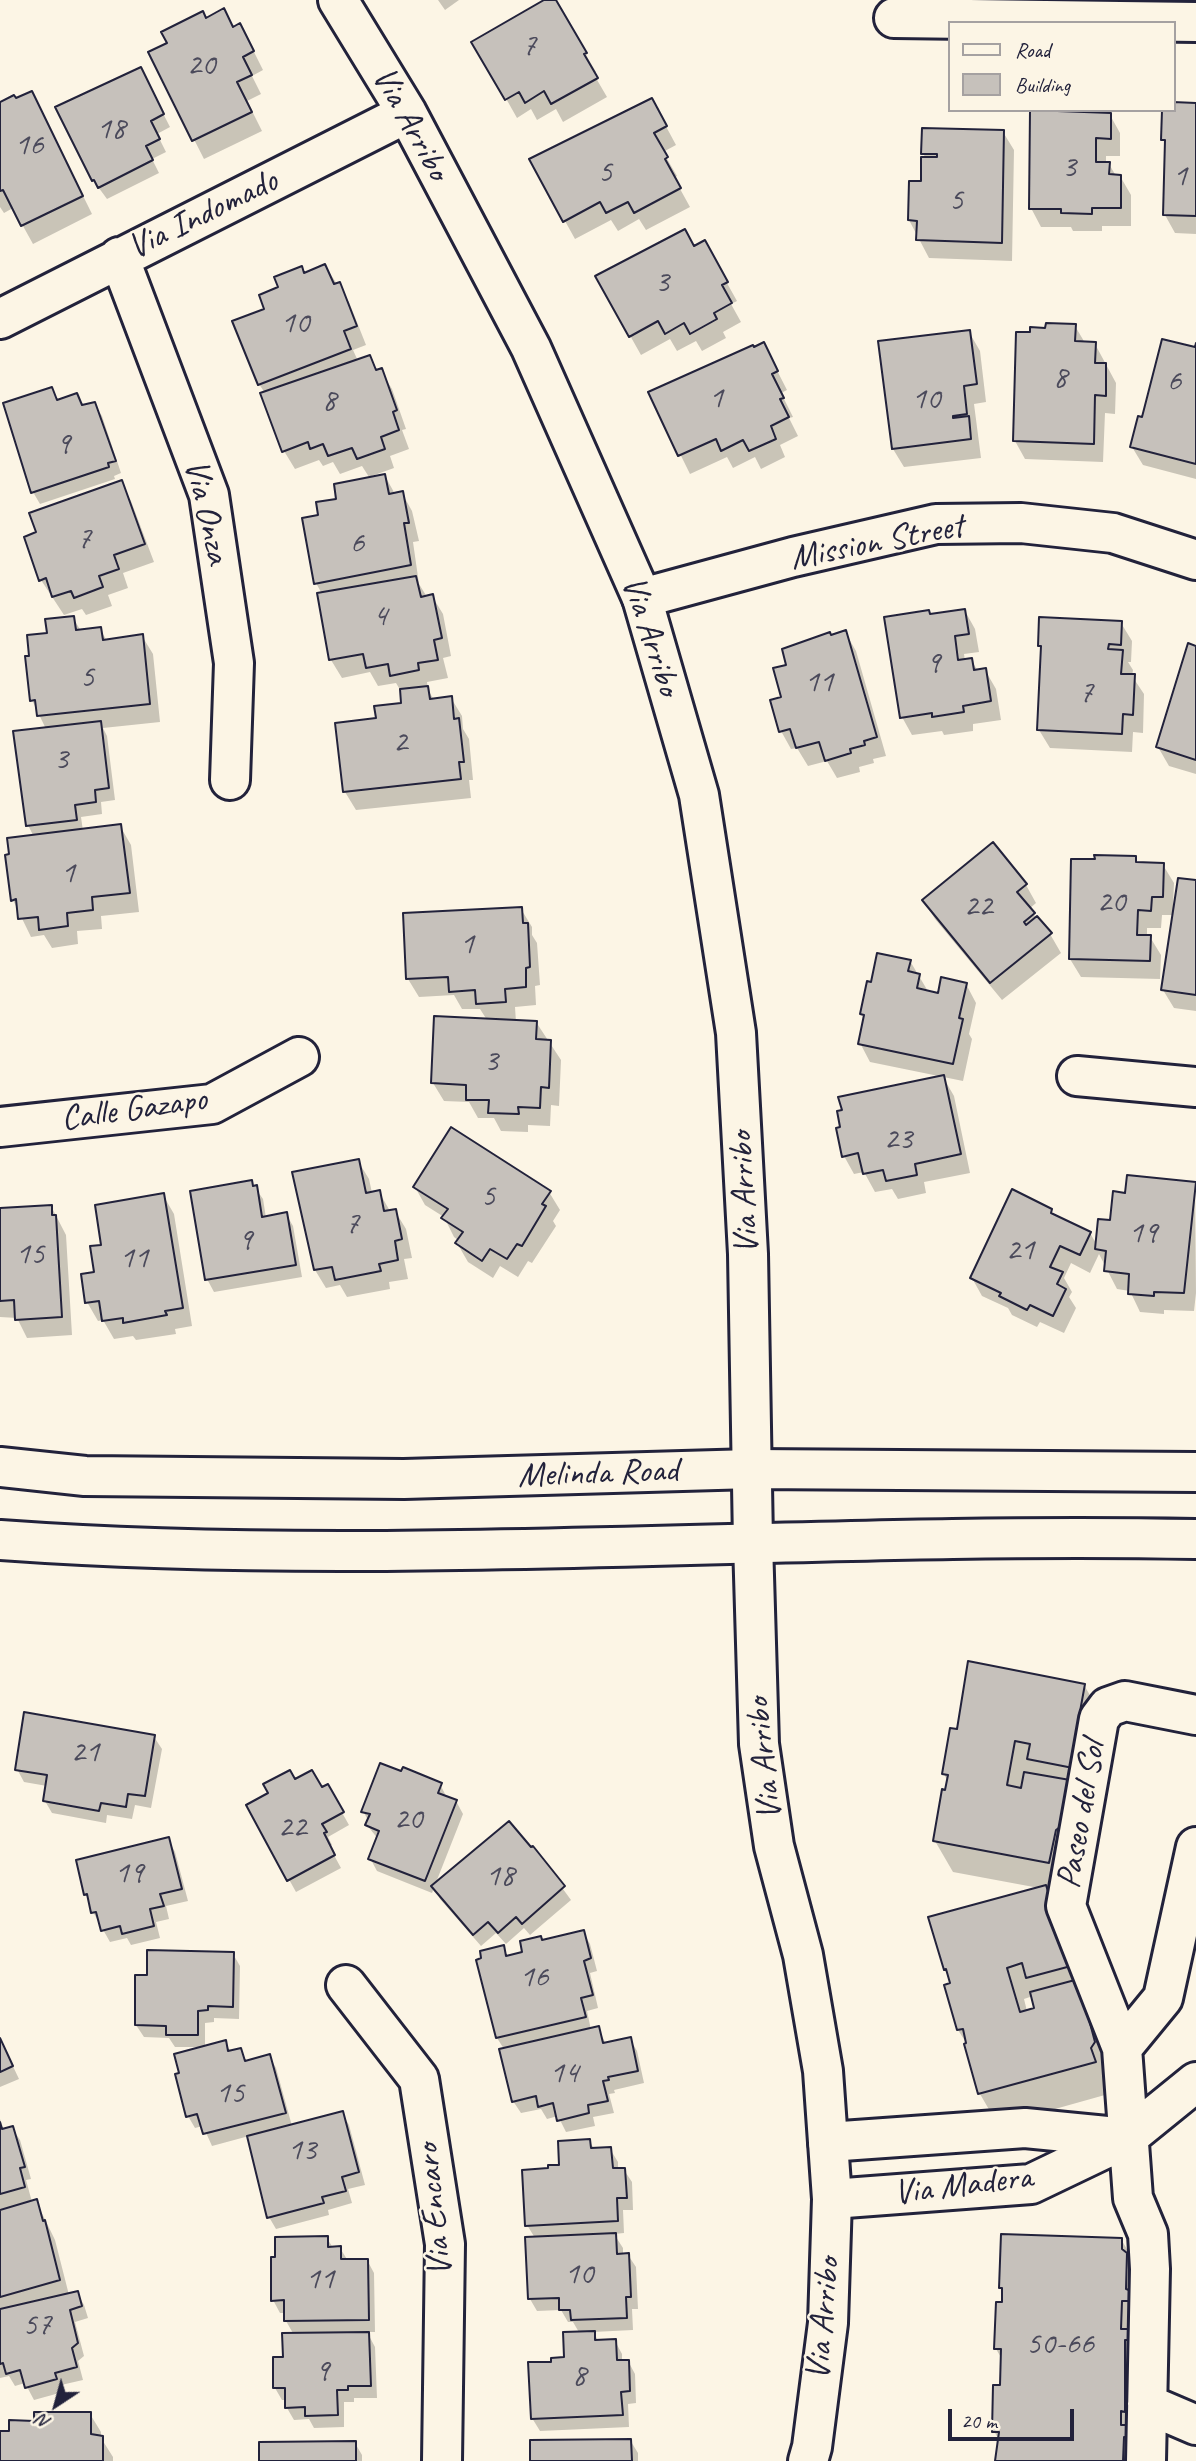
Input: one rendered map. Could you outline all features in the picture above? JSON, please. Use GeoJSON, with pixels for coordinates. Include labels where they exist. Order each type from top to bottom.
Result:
{"type":"FeatureCollection","features":[{"type":"Feature","properties":{"kind":"street","name":"Via Arribo"},"geometry":{"type":"LineString","coordinates":[[338,0],[407,113],[531,348],[642,598],[699,795],[736,1033],[748,1254],[759,1744],[774,1846],[803,1955],[823,2071],[832,2199],[828,2323],[808,2461]]}},
{"type":"Feature","properties":{"kind":"street"},"geometry":{"type":"LineString","coordinates":[[894,18],[1120,21]]}},
{"type":"Feature","properties":{"kind":"street"},"geometry":{"type":"LineString","coordinates":[[1175,22],[1196,22]]}},
{"type":"Feature","properties":{"kind":"street","name":"Via Indomado"},"geometry":{"type":"LineString","coordinates":[[0,319],[407,113]]}},
{"type":"Feature","properties":{"kind":"street","name":"Via Onza"},"geometry":{"type":"LineString","coordinates":[[119,257],[209,495],[234,663],[230,780]]}},
{"type":"Feature","properties":{"kind":"street","name":"Mission Street"},"geometry":{"type":"LineString","coordinates":[[642,598],[793,557],[936,524],[1021,523],[1113,533],[1196,560]]}},
{"type":"Feature","properties":{"kind":"street","name":"Calle Gazapo"},"geometry":{"type":"LineString","coordinates":[[0,1127],[212,1104],[299,1057]]}},
{"type":"Feature","properties":{"kind":"street"},"geometry":{"type":"LineString","coordinates":[[1077,1076],[1196,1087]]}},
{"type":"Feature","properties":{"kind":"street","name":"Melinda Road"},"geometry":{"type":"LineString","coordinates":[[0,1467],[85,1476],[390,1479],[752,1469],[1196,1472]]}},
{"type":"Feature","properties":{"kind":"street","name":"Melinda Road"},"geometry":{"type":"LineString","coordinates":[[0,1540],[81,1546],[404,1550],[1013,1537],[1196,1539]]}},
{"type":"Feature","properties":{"kind":"street","name":"Paseo del Sol"},"geometry":{"type":"LineString","coordinates":[[1146,2461],[1150,2269],[1148,2234],[1133,2198],[1122,2048],[1066,1906],[1099,1719],[1108,1707],[1125,1701],[1196,1716]]}},
{"type":"Feature","properties":{"kind":"street"},"geometry":{"type":"LineString","coordinates":[[1122,2048],[1163,1998],[1196,1847]]}},
{"type":"Feature","properties":{"kind":"street","name":"Via Encaro"},"geometry":{"type":"LineString","coordinates":[[346,1985],[419,2079],[445,2244],[442,2461]]}},
{"type":"Feature","properties":{"kind":"street","name":"Via Madera"},"geometry":{"type":"LineString","coordinates":[[832,2199],[1031,2184],[1127,2138],[1196,2082]]}},
{"type":"Feature","properties":{"kind":"street","name":"Via Madera"},"geometry":{"type":"LineString","coordinates":[[828,2142],[1025,2128],[1127,2138]]}},
{"type":"Feature","properties":{"kind":"street"},"geometry":{"type":"LineString","coordinates":[[1147,2404],[1196,2425]]}},
{"type":"Feature","properties":{"kind":"building"},"geometry":{"type":"Polygon","coordinates":[[[544,0],[556,0],[587,53],[584,54],[598,78],[551,104],[544,91],[525,103],[519,92],[505,100],[471,42],[544,0]]]}},
{"type":"Feature","properties":{"kind":"building"},"geometry":{"type":"Polygon","coordinates":[[[224,8],[233,27],[240,23],[254,51],[243,57],[252,75],[237,82],[252,112],[192,141],[148,52],[167,43],[161,32],[203,11],[206,18],[224,8]]]}},
{"type":"Feature","properties":{"kind":"building"},"geometry":{"type":"Polygon","coordinates":[[[141,67],[164,114],[151,121],[160,139],[146,146],[153,160],[98,188],[55,107],[141,67]]]}},
{"type":"Feature","properties":{"kind":"building"},"geometry":{"type":"Polygon","coordinates":[[[32,91],[83,196],[21,226],[3,190],[0,191],[0,102],[32,91]]]}},
{"type":"Feature","properties":{"kind":"building"},"geometry":{"type":"Polygon","coordinates":[[[652,98],[667,126],[654,133],[681,188],[634,213],[628,202],[606,213],[600,202],[563,222],[529,159],[652,98]]]}},
{"type":"Feature","properties":{"kind":"building"},"geometry":{"type":"Polygon","coordinates":[[[1175,102],[1196,103],[1196,216],[1163,215],[1165,140],[1161,140],[1162,112],[1175,112],[1175,102]]]}},
{"type":"Feature","properties":{"kind":"building"},"geometry":{"type":"Polygon","coordinates":[[[1030,112],[1111,113],[1111,139],[1096,138],[1096,162],[1110,162],[1109,174],[1121,175],[1121,208],[1092,208],[1092,214],[1061,213],[1061,209],[1029,209],[1030,112]]]}},
{"type":"Feature","properties":{"kind":"building"},"geometry":{"type":"Polygon","coordinates":[[[922,128],[1004,130],[1002,243],[916,240],[917,221],[908,220],[909,181],[921,181],[921,157],[937,157],[937,154],[921,154],[922,128]]]}},
{"type":"Feature","properties":{"kind":"building"},"geometry":{"type":"Polygon","coordinates":[[[685,229],[694,246],[705,240],[728,282],[722,285],[732,303],[714,313],[717,319],[690,334],[684,323],[665,334],[658,321],[629,337],[595,276],[685,229]]]}},
{"type":"Feature","properties":{"kind":"building"},"geometry":{"type":"Polygon","coordinates":[[[325,264],[334,284],[340,282],[357,326],[344,331],[351,349],[258,385],[232,321],[264,309],[259,295],[278,287],[274,277],[302,266],[304,273],[325,264]]]}},
{"type":"Feature","properties":{"kind":"building"},"geometry":{"type":"Polygon","coordinates":[[[1046,323],[1076,324],[1075,341],[1096,342],[1095,363],[1106,363],[1106,396],[1095,395],[1094,444],[1013,441],[1016,332],[1030,332],[1030,327],[1045,328],[1046,323]]]}},
{"type":"Feature","properties":{"kind":"building"},"geometry":{"type":"Polygon","coordinates":[[[970,330],[977,384],[964,386],[967,414],[953,418],[969,416],[971,439],[892,449],[878,341],[970,330]]]}},
{"type":"Feature","properties":{"kind":"building"},"geometry":{"type":"Polygon","coordinates":[[[1162,339],[1195,347],[1196,343],[1196,464],[1130,447],[1138,416],[1142,417],[1162,339]]]}},
{"type":"Feature","properties":{"kind":"building"},"geometry":{"type":"Polygon","coordinates":[[[764,342],[778,371],[772,374],[784,398],[780,399],[789,417],[771,426],[776,439],[749,451],[743,440],[721,451],[716,439],[678,456],[648,392],[764,342]]]}},
{"type":"Feature","properties":{"kind":"building"},"geometry":{"type":"Polygon","coordinates":[[[370,355],[376,370],[382,368],[397,410],[393,412],[399,430],[381,437],[385,449],[357,459],[352,448],[328,456],[323,444],[310,449],[308,442],[282,452],[260,393],[370,355]]]}},
{"type":"Feature","properties":{"kind":"building"},"geometry":{"type":"Polygon","coordinates":[[[52,387],[57,400],[77,393],[82,405],[95,402],[116,461],[108,463],[109,467],[31,493],[3,403],[52,387]]]}},
{"type":"Feature","properties":{"kind":"building"},"geometry":{"type":"Polygon","coordinates":[[[385,474],[389,494],[403,491],[409,523],[404,523],[411,565],[314,584],[302,518],[318,515],[316,502],[336,499],[334,484],[385,474]]]}},
{"type":"Feature","properties":{"kind":"building"},"geometry":{"type":"Polygon","coordinates":[[[122,480],[145,544],[114,555],[119,569],[99,576],[103,587],[74,598],[71,591],[52,597],[46,578],[39,581],[24,537],[36,532],[29,513],[122,480]]]}},
{"type":"Feature","properties":{"kind":"building"},"geometry":{"type":"Polygon","coordinates":[[[416,576],[421,597],[433,594],[442,638],[434,640],[438,660],[418,663],[419,670],[390,676],[388,664],[366,668],[363,654],[329,660],[317,593],[416,576]]]}},
{"type":"Feature","properties":{"kind":"building"},"geometry":{"type":"Polygon","coordinates":[[[965,609],[969,634],[955,636],[958,660],[972,658],[974,670],[986,668],[991,701],[963,706],[964,712],[900,718],[884,617],[929,610],[930,614],[965,609]]]}},
{"type":"Feature","properties":{"kind":"building"},"geometry":{"type":"Polygon","coordinates":[[[74,616],[76,630],[101,627],[103,640],[143,634],[150,704],[37,716],[35,700],[30,701],[25,656],[29,656],[27,635],[47,633],[45,619],[74,616]]]}},
{"type":"Feature","properties":{"kind":"building"},"geometry":{"type":"Polygon","coordinates":[[[1039,617],[1122,621],[1121,645],[1109,644],[1108,649],[1123,650],[1121,674],[1135,674],[1133,715],[1123,714],[1122,734],[1037,730],[1041,646],[1038,646],[1039,617]]]}},
{"type":"Feature","properties":{"kind":"building"},"geometry":{"type":"Polygon","coordinates":[[[846,630],[877,737],[864,741],[865,745],[850,749],[851,753],[825,761],[819,742],[796,748],[790,729],[779,732],[770,700],[781,697],[773,668],[786,665],[782,649],[830,632],[831,635],[846,630]]]}},
{"type":"Feature","properties":{"kind":"building"},"geometry":{"type":"Polygon","coordinates":[[[1188,643],[1196,646],[1196,760],[1156,747],[1188,643]]]}},
{"type":"Feature","properties":{"kind":"building"},"geometry":{"type":"Polygon","coordinates":[[[428,686],[430,699],[452,696],[454,719],[459,718],[464,762],[459,762],[461,779],[343,792],[335,723],[376,718],[374,706],[401,703],[400,689],[428,686]]]}},
{"type":"Feature","properties":{"kind":"building"},"geometry":{"type":"Polygon","coordinates":[[[101,721],[109,788],[95,790],[96,802],[75,805],[77,820],[26,826],[13,731],[101,721]]]}},
{"type":"Feature","properties":{"kind":"building"},"geometry":{"type":"Polygon","coordinates":[[[121,824],[130,893],[92,897],[93,910],[67,913],[68,926],[39,930],[38,917],[18,919],[16,899],[11,901],[5,855],[9,854],[7,838],[121,824]]]}},
{"type":"Feature","properties":{"kind":"building"},"geometry":{"type":"Polygon","coordinates":[[[993,842],[1027,884],[1017,892],[1035,913],[1024,922],[1026,925],[1037,916],[1052,933],[990,983],[922,900],[993,842]]]}},
{"type":"Feature","properties":{"kind":"building"},"geometry":{"type":"Polygon","coordinates":[[[1094,855],[1136,856],[1136,862],[1164,863],[1163,897],[1152,897],[1151,911],[1138,910],[1137,935],[1151,935],[1150,961],[1069,959],[1071,859],[1095,859],[1094,855]]]}},
{"type":"Feature","properties":{"kind":"building"},"geometry":{"type":"Polygon","coordinates":[[[1178,878],[1196,880],[1196,995],[1161,990],[1178,878]]]}},
{"type":"Feature","properties":{"kind":"building"},"geometry":{"type":"Polygon","coordinates":[[[522,907],[523,923],[528,923],[530,967],[526,968],[526,987],[505,989],[506,1002],[476,1004],[475,990],[449,992],[448,977],[406,979],[403,913],[522,907]]]}},
{"type":"Feature","properties":{"kind":"building"},"geometry":{"type":"Polygon","coordinates":[[[877,953],[911,960],[908,971],[920,974],[917,988],[938,993],[941,977],[967,983],[959,1018],[963,1019],[953,1064],[858,1044],[864,1015],[860,1014],[867,981],[871,982],[877,953]]]}},
{"type":"Feature","properties":{"kind":"building"},"geometry":{"type":"Polygon","coordinates":[[[434,1016],[537,1021],[536,1039],[551,1040],[549,1088],[541,1087],[540,1108],[518,1107],[519,1114],[488,1113],[489,1100],[466,1100],[466,1085],[431,1083],[434,1016]]]}},
{"type":"Feature","properties":{"kind":"building"},"geometry":{"type":"Polygon","coordinates":[[[944,1075],[961,1154],[915,1164],[917,1175],[886,1181],[883,1170],[863,1174],[858,1153],[842,1157],[836,1128],[840,1127],[837,1111],[842,1110],[838,1097],[944,1075]]]}},
{"type":"Feature","properties":{"kind":"building"},"geometry":{"type":"Polygon","coordinates":[[[451,1127],[551,1191],[542,1204],[546,1206],[522,1246],[517,1244],[507,1259],[490,1249],[482,1261],[455,1243],[463,1232],[441,1218],[448,1209],[413,1187],[451,1127]]]}},
{"type":"Feature","properties":{"kind":"building"},"geometry":{"type":"Polygon","coordinates":[[[359,1159],[366,1193],[380,1190],[384,1211],[396,1209],[402,1239],[395,1241],[398,1260],[379,1264],[381,1271],[335,1280],[332,1267],[314,1270],[292,1172],[359,1159]]]}},
{"type":"Feature","properties":{"kind":"building"},"geometry":{"type":"Polygon","coordinates":[[[1127,1175],[1196,1182],[1184,1293],[1154,1292],[1154,1296],[1128,1294],[1129,1274],[1104,1271],[1106,1251],[1095,1249],[1098,1219],[1110,1220],[1113,1191],[1125,1193],[1127,1175]]]}},
{"type":"Feature","properties":{"kind":"building"},"geometry":{"type":"Polygon","coordinates":[[[252,1180],[253,1186],[257,1185],[262,1217],[287,1212],[296,1265],[205,1280],[190,1191],[252,1180]]]}},
{"type":"Feature","properties":{"kind":"building"},"geometry":{"type":"Polygon","coordinates":[[[1012,1189],[1052,1209],[1051,1213],[1091,1232],[1080,1255],[1060,1246],[1050,1267],[1063,1272],[1057,1284],[1066,1289],[1053,1316],[1030,1305],[1027,1310],[970,1278],[1012,1189]]]}},
{"type":"Feature","properties":{"kind":"building"},"geometry":{"type":"Polygon","coordinates":[[[164,1193],[183,1308],[165,1311],[167,1315],[123,1323],[123,1318],[102,1321],[99,1301],[85,1303],[81,1274],[94,1272],[90,1246],[101,1245],[95,1205],[164,1193]]]}},
{"type":"Feature","properties":{"kind":"building"},"geometry":{"type":"Polygon","coordinates":[[[52,1205],[52,1215],[56,1215],[62,1317],[15,1320],[14,1300],[0,1301],[0,1208],[52,1205]]]}},
{"type":"Feature","properties":{"kind":"building"},"geometry":{"type":"Polygon","coordinates":[[[968,1661],[1085,1684],[1073,1768],[1027,1759],[1030,1744],[1015,1741],[1007,1785],[1021,1788],[1024,1772],[1070,1780],[1071,1813],[1063,1811],[1049,1863],[933,1841],[942,1789],[945,1790],[948,1775],[942,1774],[950,1728],[957,1729],[968,1661]]]}},
{"type":"Feature","properties":{"kind":"building"},"geometry":{"type":"Polygon","coordinates":[[[24,1712],[155,1735],[145,1796],[128,1794],[126,1807],[101,1803],[99,1811],[43,1801],[47,1775],[15,1770],[24,1712]]]}},
{"type":"Feature","properties":{"kind":"building"},"geometry":{"type":"Polygon","coordinates":[[[380,1763],[401,1771],[403,1767],[442,1783],[438,1793],[457,1800],[425,1881],[368,1859],[379,1831],[365,1825],[370,1814],[361,1812],[380,1763]]]}},
{"type":"Feature","properties":{"kind":"building"},"geometry":{"type":"Polygon","coordinates":[[[290,1770],[295,1779],[312,1770],[322,1787],[328,1784],[344,1812],[322,1824],[335,1855],[287,1881],[246,1805],[268,1793],[263,1784],[290,1770]]]}},
{"type":"Feature","properties":{"kind":"building"},"geometry":{"type":"Polygon","coordinates":[[[509,1821],[565,1886],[522,1924],[516,1917],[498,1933],[488,1922],[473,1935],[431,1886],[509,1821]]]}},
{"type":"Feature","properties":{"kind":"building"},"geometry":{"type":"Polygon","coordinates":[[[169,1837],[182,1889],[160,1894],[164,1906],[150,1909],[154,1926],[122,1934],[120,1926],[101,1931],[96,1912],[91,1913],[87,1894],[84,1895],[76,1860],[169,1837]]]}},
{"type":"Feature","properties":{"kind":"building"},"geometry":{"type":"Polygon","coordinates":[[[1046,1885],[1071,1966],[1026,1978],[1022,1963],[1007,1968],[1020,2012],[1034,2008],[1030,1992],[1075,1980],[1080,1997],[1086,1996],[1086,2008],[1095,2042],[1091,2048],[1096,2062],[978,2094],[964,2044],[963,2029],[957,2030],[944,1985],[950,1983],[928,1917],[1046,1885]]]}},
{"type":"Feature","properties":{"kind":"building"},"geometry":{"type":"Polygon","coordinates":[[[584,1930],[591,1958],[584,1961],[593,1995],[581,1998],[586,2017],[496,2038],[476,1960],[481,1958],[480,1951],[504,1945],[506,1956],[522,1952],[520,1941],[541,1936],[542,1940],[584,1930]]]}},
{"type":"Feature","properties":{"kind":"building"},"geometry":{"type":"Polygon","coordinates":[[[147,1950],[234,1952],[233,2007],[208,2006],[208,2010],[198,2011],[198,2035],[166,2035],[166,2026],[135,2025],[135,1975],[147,1975],[147,1950]]]}},
{"type":"Feature","properties":{"kind":"building"},"geometry":{"type":"Polygon","coordinates":[[[599,2026],[603,2043],[631,2037],[638,2071],[608,2077],[609,2080],[603,2081],[608,2101],[588,2105],[589,2113],[557,2121],[553,2103],[538,2107],[536,2096],[512,2102],[499,2049],[599,2026]]]}},
{"type":"Feature","properties":{"kind":"building"},"geometry":{"type":"Polygon","coordinates":[[[0,2038],[13,2066],[0,2072],[0,2038]]]}},
{"type":"Feature","properties":{"kind":"building"},"geometry":{"type":"Polygon","coordinates":[[[226,2040],[228,2051],[241,2048],[245,2061],[270,2054],[286,2113],[203,2134],[197,2114],[186,2117],[175,2074],[179,2073],[174,2054],[226,2040]]]}},
{"type":"Feature","properties":{"kind":"building"},"geometry":{"type":"Polygon","coordinates":[[[343,2111],[359,2172],[342,2177],[346,2191],[322,2197],[324,2203],[267,2218],[247,2136],[343,2111]]]}},
{"type":"Feature","properties":{"kind":"building"},"geometry":{"type":"Polygon","coordinates":[[[0,2122],[2,2129],[13,2126],[25,2167],[20,2168],[25,2187],[0,2194],[0,2122]]]}},
{"type":"Feature","properties":{"kind":"building"},"geometry":{"type":"Polygon","coordinates":[[[590,2139],[591,2148],[611,2147],[613,2168],[625,2168],[627,2198],[617,2198],[618,2221],[525,2226],[522,2170],[559,2165],[558,2141],[590,2139]]]}},
{"type":"Feature","properties":{"kind":"building"},"geometry":{"type":"Polygon","coordinates":[[[37,2199],[60,2280],[0,2297],[0,2210],[37,2199]]]}},
{"type":"Feature","properties":{"kind":"building"},"geometry":{"type":"Polygon","coordinates":[[[616,2233],[617,2254],[629,2253],[631,2297],[626,2297],[627,2318],[571,2320],[570,2310],[559,2310],[559,2298],[528,2299],[525,2237],[616,2233]]]}},
{"type":"Feature","properties":{"kind":"building"},"geometry":{"type":"Polygon","coordinates":[[[1001,2234],[1122,2238],[1122,2249],[1127,2253],[1126,2289],[1129,2290],[1129,2301],[1122,2301],[1121,2329],[1129,2329],[1129,2340],[1125,2340],[1125,2412],[1121,2411],[1121,2425],[1128,2425],[1128,2437],[1124,2437],[1123,2461],[995,2461],[999,2432],[992,2432],[993,2385],[1000,2385],[1001,2349],[994,2349],[996,2302],[1002,2302],[1002,2288],[999,2288],[1001,2234]]]}},
{"type":"Feature","properties":{"kind":"building"},"geometry":{"type":"Polygon","coordinates":[[[328,2236],[328,2247],[341,2246],[341,2259],[368,2259],[369,2320],[284,2321],[284,2300],[271,2301],[271,2257],[275,2257],[275,2237],[328,2236]]]}},
{"type":"Feature","properties":{"kind":"building"},"geometry":{"type":"Polygon","coordinates":[[[78,2291],[82,2306],[70,2310],[78,2343],[72,2348],[77,2367],[55,2373],[57,2379],[25,2388],[20,2370],[6,2374],[3,2363],[0,2364],[0,2309],[78,2291]]]}},
{"type":"Feature","properties":{"kind":"building"},"geometry":{"type":"Polygon","coordinates":[[[595,2331],[595,2340],[616,2339],[617,2360],[629,2360],[630,2391],[621,2392],[623,2415],[531,2419],[528,2362],[551,2362],[551,2358],[564,2357],[563,2332],[595,2331]]]}},
{"type":"Feature","properties":{"kind":"building"},"geometry":{"type":"Polygon","coordinates":[[[369,2332],[371,2386],[348,2386],[348,2390],[337,2390],[338,2415],[305,2416],[305,2407],[285,2408],[285,2388],[273,2388],[273,2357],[283,2357],[282,2333],[369,2332]]]}},
{"type":"Feature","properties":{"kind":"building"},"geometry":{"type":"Polygon","coordinates":[[[34,2412],[91,2412],[91,2434],[103,2436],[103,2461],[0,2461],[0,2431],[9,2431],[9,2420],[34,2421],[34,2412]]]}},
{"type":"Feature","properties":{"kind":"building"},"geometry":{"type":"Polygon","coordinates":[[[631,2439],[632,2461],[530,2461],[530,2440],[631,2439]]]}},
{"type":"Feature","properties":{"kind":"building"},"geometry":{"type":"Polygon","coordinates":[[[356,2441],[356,2461],[259,2461],[259,2442],[356,2441]]]}}]}
